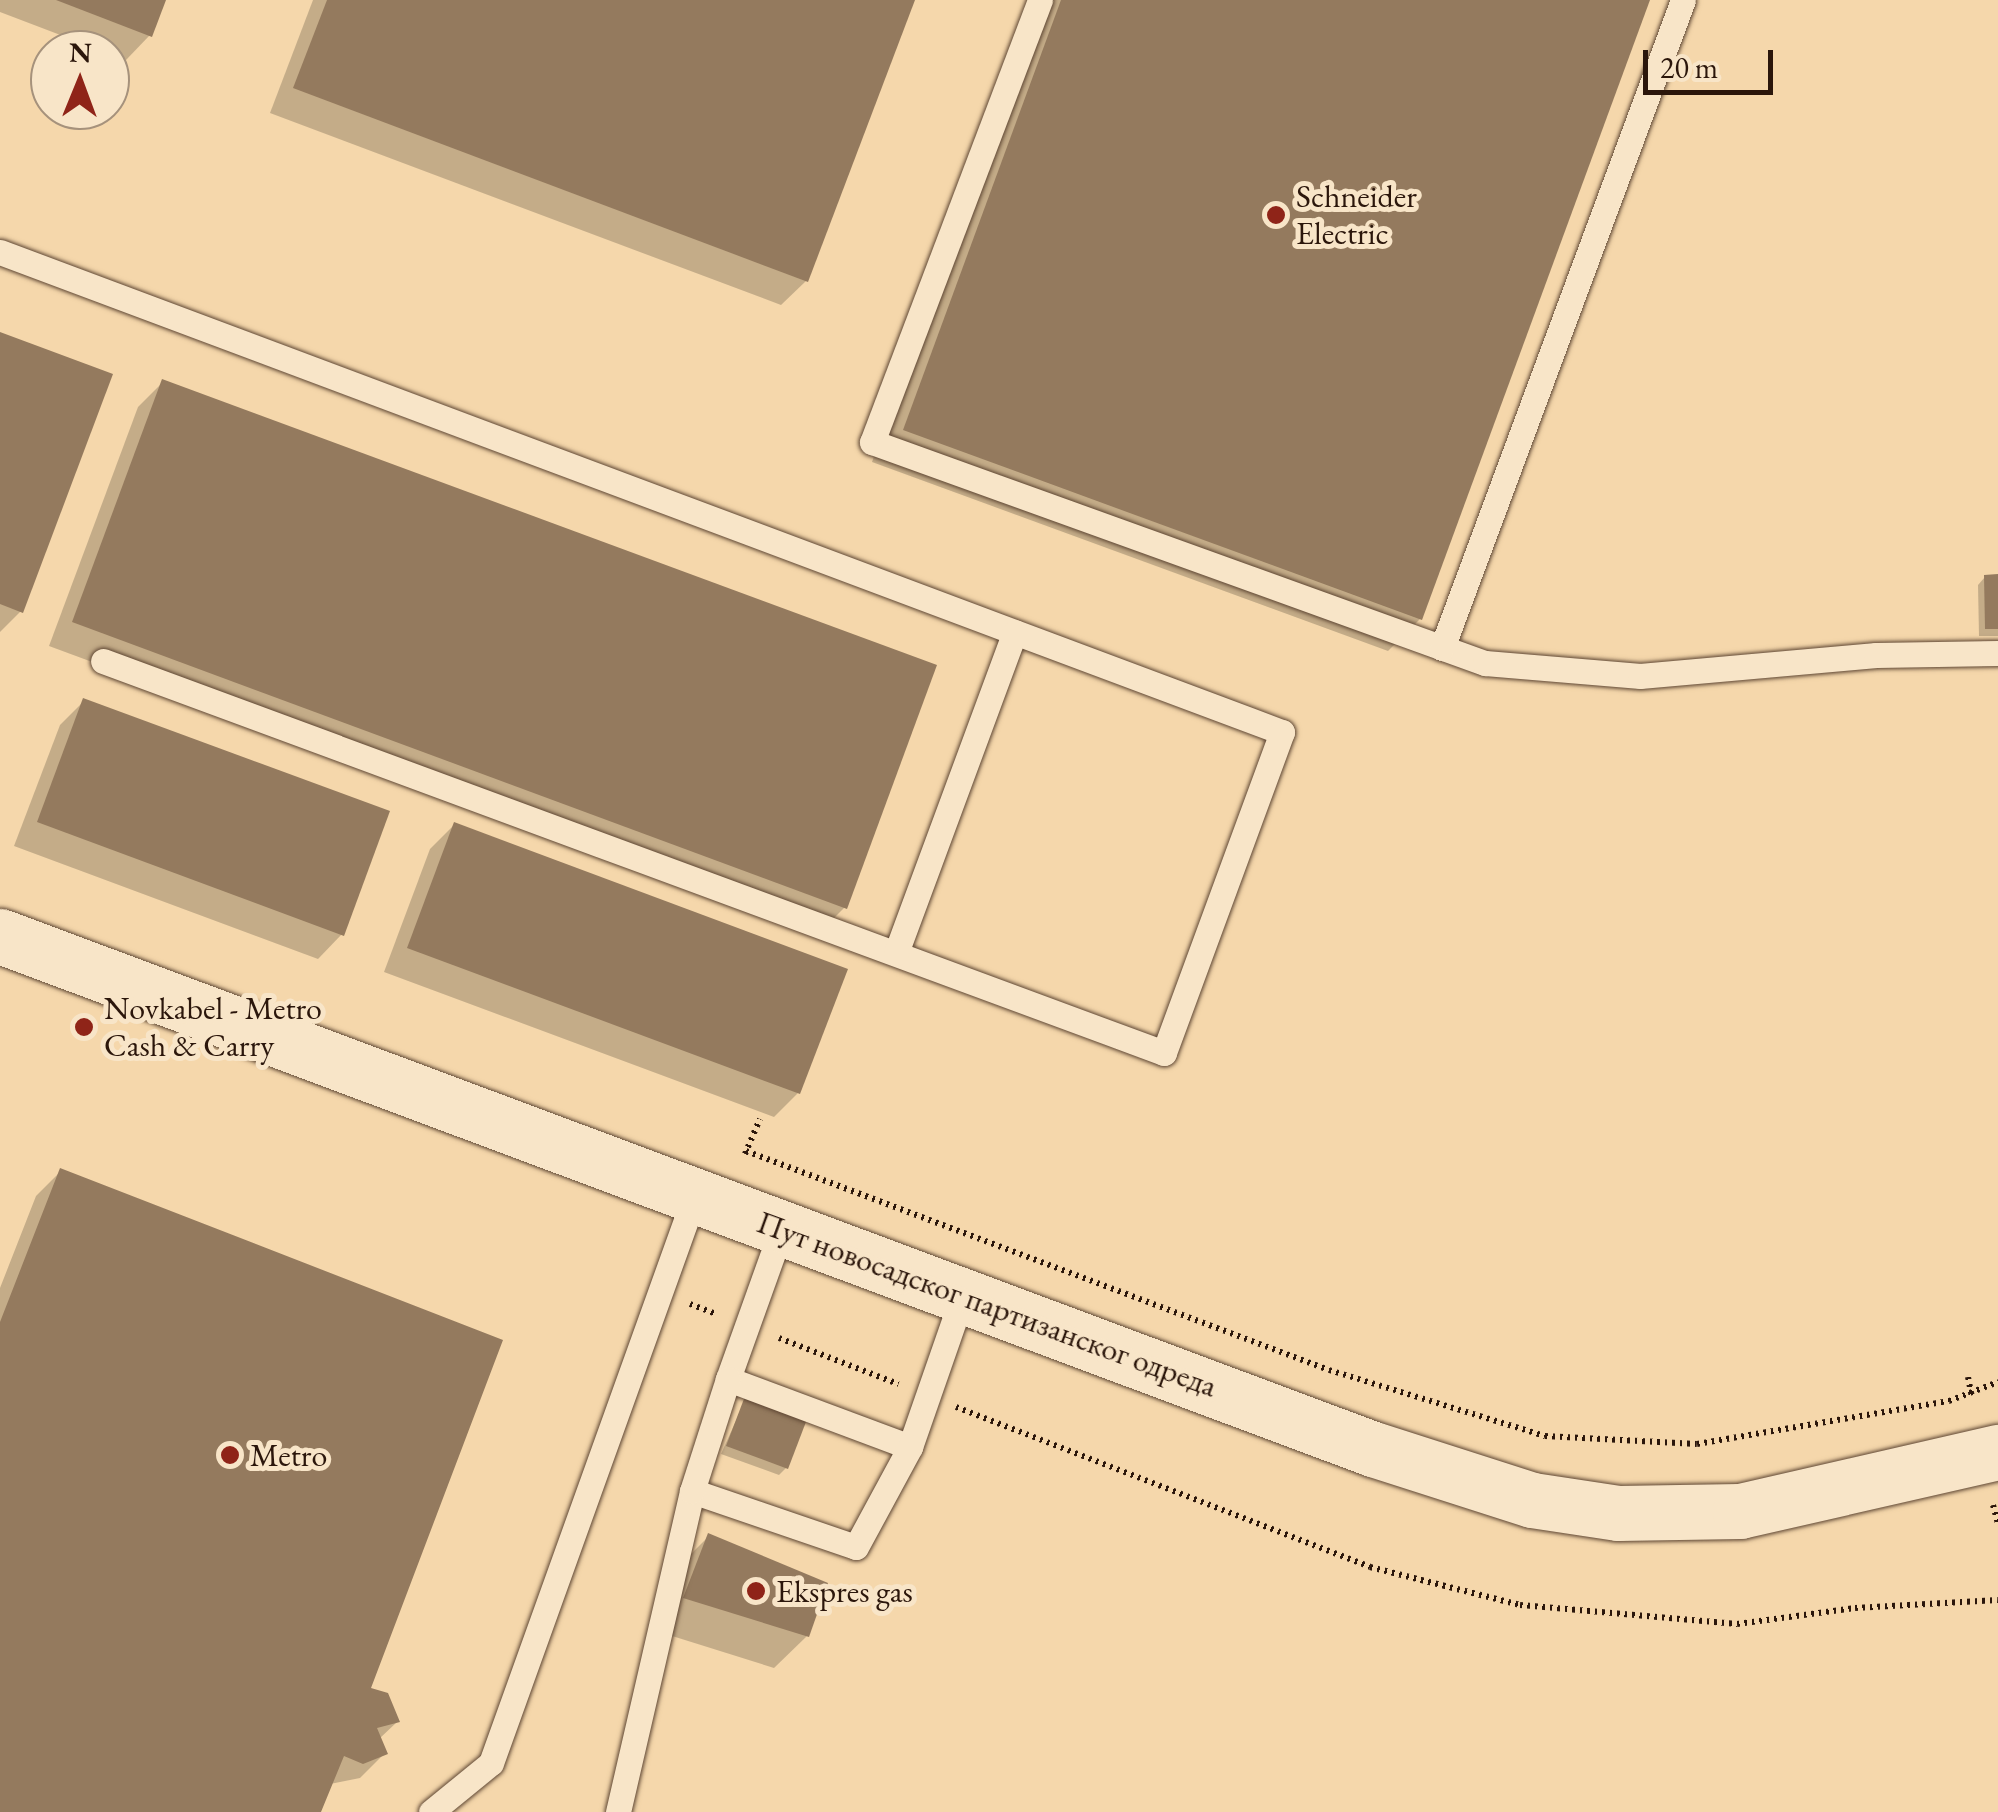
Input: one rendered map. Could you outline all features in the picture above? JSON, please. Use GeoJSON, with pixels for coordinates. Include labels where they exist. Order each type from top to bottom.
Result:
{"type":"FeatureCollection","features":[{"type":"Feature","properties":{"kind":"street","name":"Пут новосадског партизанског одреда"},"geometry":{"type":"LineString","coordinates":[[0,936],[1373,1450],[1532,1500],[1618,1512],[1740,1511],[1989,1456]]}},
{"type":"Feature","properties":{"kind":"lane"},"geometry":{"type":"LineString","coordinates":[[1040,0],[872,442],[1485,663],[1640,676],[1876,655],[1998,654]]}},
{"type":"Feature","properties":{"kind":"lane"},"geometry":{"type":"LineString","coordinates":[[1442,648],[1683,0]]}},
{"type":"Feature","properties":{"kind":"lane"},"geometry":{"type":"LineString","coordinates":[[0,252],[1282,732],[1164,1052],[103,661]]}},
{"type":"Feature","properties":{"kind":"lane"},"geometry":{"type":"LineString","coordinates":[[896,953],[1015,632]]}},
{"type":"Feature","properties":{"kind":"lane"},"geometry":{"type":"LineString","coordinates":[[431,1812],[492,1764],[695,1195]]}},
{"type":"Feature","properties":{"kind":"lane"},"geometry":{"type":"LineString","coordinates":[[618,1812],[692,1491],[782,1228]]}},
{"type":"Feature","properties":{"kind":"lane"},"geometry":{"type":"LineString","coordinates":[[692,1491],[856,1547],[910,1447],[963,1295]]}},
{"type":"Feature","properties":{"kind":"lane"},"geometry":{"type":"LineString","coordinates":[[728,1379],[910,1447]]}},
{"type":"Feature","properties":{"kind":"path"},"geometry":{"type":"LineString","coordinates":[[746,1152],[1329,1370],[1545,1436],[1697,1444],[1972,1395],[1998,1382]]}},
{"type":"Feature","properties":{"kind":"path"},"geometry":{"type":"LineString","coordinates":[[663,1293],[1370,1567],[1520,1605],[1736,1624],[1856,1608],[1998,1600]]}},
{"type":"Feature","properties":{"kind":"path"},"geometry":{"type":"LineString","coordinates":[[1968,1377],[1989,1456],[1998,1524]]}},
{"type":"Feature","properties":{"kind":"building"},"geometry":{"type":"Polygon","coordinates":[[[56,0],[166,0],[152,37],[56,0]]]}},
{"type":"Feature","properties":{"kind":"building"},"geometry":{"type":"Polygon","coordinates":[[[327,0],[915,0],[808,282],[293,88],[327,0]]]}},
{"type":"Feature","properties":{"kind":"building","name":"Schneider Electric"},"geometry":{"type":"Polygon","coordinates":[[[1061,0],[1650,0],[1422,620],[903,430],[1061,0]]]}},
{"type":"Feature","properties":{"kind":"building"},"geometry":{"type":"Polygon","coordinates":[[[0,332],[113,374],[23,613],[0,604],[0,332]]]}},
{"type":"Feature","properties":{"kind":"building"},"geometry":{"type":"Polygon","coordinates":[[[162,379],[937,665],[847,909],[72,622],[162,379]]]}},
{"type":"Feature","properties":{"kind":"building"},"geometry":{"type":"Polygon","coordinates":[[[1998,574],[1998,629],[1985,629],[1984,575],[1998,574]]]}},
{"type":"Feature","properties":{"kind":"building"},"geometry":{"type":"Polygon","coordinates":[[[83,698],[390,811],[344,936],[37,822],[83,698]]]}},
{"type":"Feature","properties":{"kind":"building"},"geometry":{"type":"Polygon","coordinates":[[[454,822],[848,969],[800,1094],[407,948],[454,822]]]}},
{"type":"Feature","properties":{"kind":"building","name":"Metro"},"geometry":{"type":"Polygon","coordinates":[[[60,1168],[503,1340],[371,1688],[388,1693],[400,1722],[377,1728],[388,1754],[363,1764],[344,1756],[321,1812],[0,1812],[0,1322],[60,1168]]]}},
{"type":"Feature","properties":{"kind":"building"},"geometry":{"type":"Polygon","coordinates":[[[747,1391],[809,1414],[788,1469],[726,1446],[747,1391]]]}},
{"type":"Feature","properties":{"kind":"building","name":"Ekspres gas"},"geometry":{"type":"Polygon","coordinates":[[[708,1533],[828,1583],[809,1637],[683,1598],[708,1533]]]}},
{"type":"Feature","properties":{"kind":"place","name":"Schneider Electric"},"geometry":{"type":"Point","coordinates":[1276,215]}},
{"type":"Feature","properties":{"kind":"place","name":"Novkabel - Metro Cash & Carry"},"geometry":{"type":"Point","coordinates":[84,1027]}},
{"type":"Feature","properties":{"kind":"place","name":"Metro"},"geometry":{"type":"Point","coordinates":[230,1455]}},
{"type":"Feature","properties":{"kind":"place","name":"Ekspres gas"},"geometry":{"type":"Point","coordinates":[756,1591]}}]}
